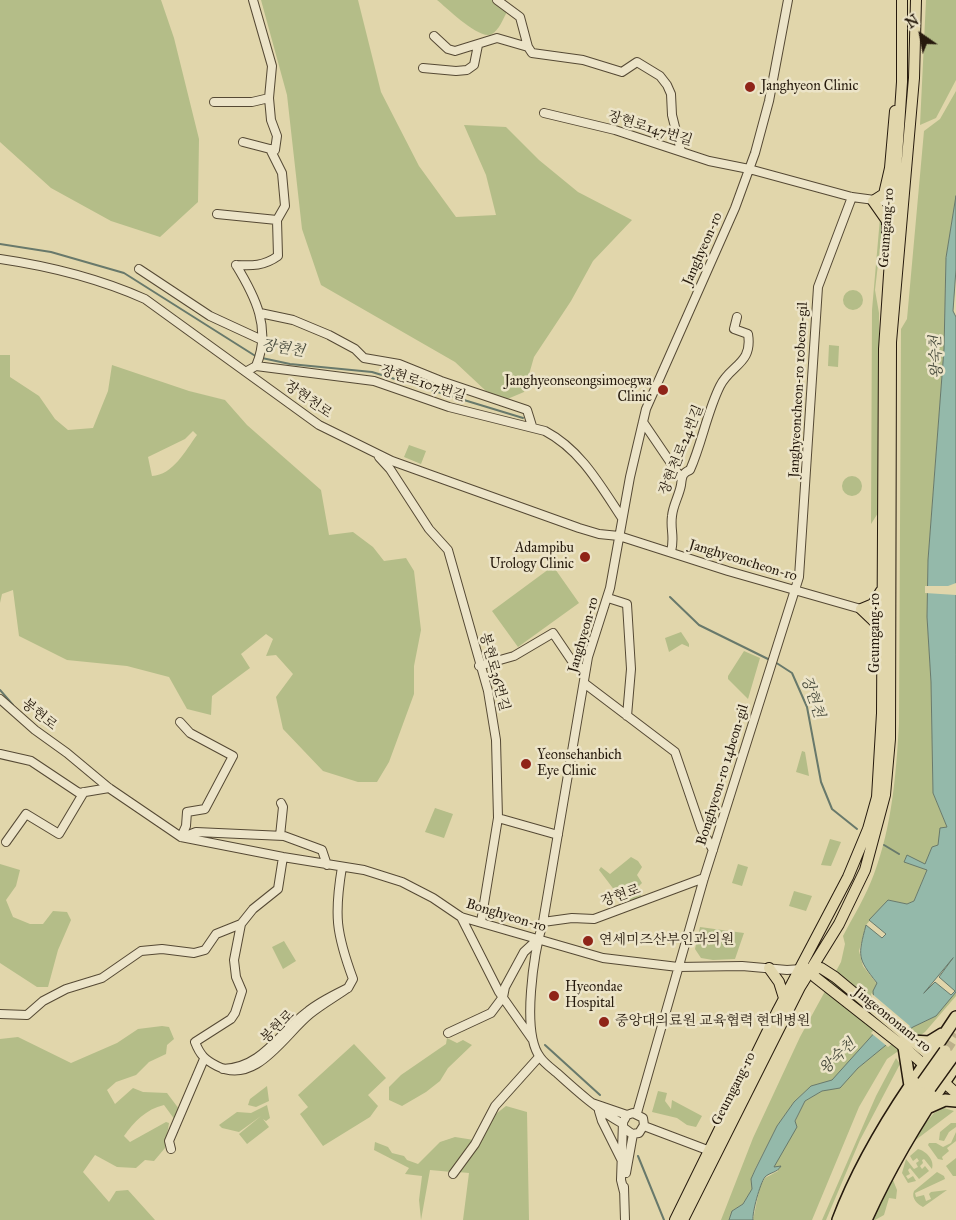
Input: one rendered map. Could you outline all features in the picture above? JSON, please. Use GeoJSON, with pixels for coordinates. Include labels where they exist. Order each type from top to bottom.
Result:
{"type":"FeatureCollection","features":[{"type":"Feature","properties":{"kind":"highway"},"geometry":{"type":"LineString","coordinates":[[838,1220],[856,1176],[878,1133],[956,1017]]}},
{"type":"Feature","properties":{"kind":"highway"},"geometry":{"type":"LineString","coordinates":[[910,1086],[908,1044],[929,1042],[948,1030]]}},
{"type":"Feature","properties":{"kind":"highway"},"geometry":{"type":"LineString","coordinates":[[847,1220],[887,1135],[926,1085],[951,1068]]}},
{"type":"Feature","properties":{"kind":"highway"},"geometry":{"type":"LineString","coordinates":[[866,1220],[894,1160],[951,1068]]}},
{"type":"Feature","properties":{"kind":"highway"},"geometry":{"type":"LineString","coordinates":[[857,1220],[877,1171],[926,1085]]}},
{"type":"Feature","properties":{"kind":"highway"},"geometry":{"type":"LineString","coordinates":[[924,1110],[940,1101],[956,1102]]}},
{"type":"Feature","properties":{"kind":"main road","name":"Geumgang-ro"},"geometry":{"type":"LineString","coordinates":[[683,1220],[868,844],[876,816],[885,795],[890,739],[891,342],[899,203],[904,41],[902,0]]}},
{"type":"Feature","properties":{"kind":"main road","name":"Geumgang-ro"},"geometry":{"type":"LineString","coordinates":[[876,816],[881,755],[884,349],[888,270],[899,203],[914,78],[916,0]]}},
{"type":"Feature","properties":{"kind":"main road"},"geometry":{"type":"LineString","coordinates":[[888,270],[887,221],[873,201],[884,194],[890,168],[904,41]]}},
{"type":"Feature","properties":{"kind":"main road"},"geometry":{"type":"LineString","coordinates":[[882,590],[873,604],[861,609],[882,629]]}},
{"type":"Feature","properties":{"kind":"main road"},"geometry":{"type":"LineString","coordinates":[[769,968],[779,982],[784,998]]}},
{"type":"Feature","properties":{"kind":"main road","name":"Geumgang-ro"},"geometry":{"type":"LineString","coordinates":[[675,1220],[784,998],[806,969]]}},
{"type":"Feature","properties":{"kind":"main road","name":"Jingeononam-ro"},"geometry":{"type":"LineString","coordinates":[[806,969],[824,970],[908,1044]]}},
{"type":"Feature","properties":{"kind":"main road","name":"Jingeononam-ro"},"geometry":{"type":"LineString","coordinates":[[806,969],[928,1060],[951,1068],[956,1093]]}},
{"type":"Feature","properties":{"kind":"street"},"geometry":{"type":"LineString","coordinates":[[243,142],[275,150],[277,136],[271,120],[272,66],[253,0]]}},
{"type":"Feature","properties":{"kind":"street"},"geometry":{"type":"LineString","coordinates":[[497,0],[520,17],[528,48],[532,53],[583,60],[622,72],[637,62],[660,76],[671,94],[672,115],[680,151]]}},
{"type":"Feature","properties":{"kind":"street","name":"Janghyeon-ro"},"geometry":{"type":"LineString","coordinates":[[592,1103],[539,1057],[532,1040],[530,1016],[538,940],[543,922],[586,669],[608,598],[622,518],[643,422],[653,390],[735,208],[749,169],[769,101],[788,0]]}},
{"type":"Feature","properties":{"kind":"street"},"geometry":{"type":"LineString","coordinates":[[434,36],[448,49],[454,50],[503,38],[528,48]]}},
{"type":"Feature","properties":{"kind":"street"},"geometry":{"type":"LineString","coordinates":[[423,68],[467,70],[474,65],[478,45]]}},
{"type":"Feature","properties":{"kind":"street"},"geometry":{"type":"LineString","coordinates":[[214,102],[252,102],[270,98]]}},
{"type":"Feature","properties":{"kind":"street","name":"장현로147번길"},"geometry":{"type":"LineString","coordinates":[[544,113],[615,130],[709,161],[749,169]]}},
{"type":"Feature","properties":{"kind":"street"},"geometry":{"type":"LineString","coordinates":[[247,371],[257,364],[262,344],[260,312],[254,295],[236,265],[256,266],[268,263],[278,256],[277,220],[285,206],[282,173],[270,150]]}},
{"type":"Feature","properties":{"kind":"street"},"geometry":{"type":"LineString","coordinates":[[749,169],[852,197],[899,203]]}},
{"type":"Feature","properties":{"kind":"street","name":"Janghyeoncheon-ro 10beon-gil"},"geometry":{"type":"LineString","coordinates":[[794,590],[799,577],[818,286],[852,197]]}},
{"type":"Feature","properties":{"kind":"street"},"geometry":{"type":"LineString","coordinates":[[217,214],[277,220]]}},
{"type":"Feature","properties":{"kind":"street","name":"장현천로"},"geometry":{"type":"LineString","coordinates":[[0,259],[24,262],[127,291],[145,299],[247,371],[319,425],[376,453],[390,464],[579,528],[599,534],[619,536]]}},
{"type":"Feature","properties":{"kind":"street"},"geometry":{"type":"LineString","coordinates":[[139,269],[210,316],[262,344]]}},
{"type":"Feature","properties":{"kind":"street","name":"장현로107번길"},"geometry":{"type":"LineString","coordinates":[[260,312],[293,320],[329,334],[355,349],[364,358],[399,364],[527,410],[532,426]]}},
{"type":"Feature","properties":{"kind":"street","name":"장현천로24번길"},"geometry":{"type":"LineString","coordinates":[[671,552],[674,538],[672,520],[674,505],[681,486],[681,478],[685,472],[690,470],[697,455],[720,384],[746,358],[749,341],[748,334],[734,329],[737,317]]}},
{"type":"Feature","properties":{"kind":"street","name":"장현로107번길"},"geometry":{"type":"LineString","coordinates":[[257,364],[374,381],[449,407],[532,426],[559,438],[580,456],[622,518]]}},
{"type":"Feature","properties":{"kind":"street"},"geometry":{"type":"LineString","coordinates":[[643,422],[681,478]]}},
{"type":"Feature","properties":{"kind":"street","name":"봉현로36번길"},"geometry":{"type":"LineString","coordinates":[[390,464],[429,529],[448,550],[479,666],[488,691],[496,740],[498,818],[481,922]]}},
{"type":"Feature","properties":{"kind":"street","name":"Janghyeoncheon-ro"},"geometry":{"type":"LineString","coordinates":[[619,536],[861,609]]}},
{"type":"Feature","properties":{"kind":"street","name":"Bonghyeon-ro 14beon-gil"},"geometry":{"type":"LineString","coordinates":[[637,1113],[704,878],[794,590]]}},
{"type":"Feature","properties":{"kind":"street"},"geometry":{"type":"LineString","coordinates":[[608,598],[627,604],[631,669],[627,716]]}},
{"type":"Feature","properties":{"kind":"street"},"geometry":{"type":"LineString","coordinates":[[479,666],[514,656],[553,633],[576,667],[586,669]]}},
{"type":"Feature","properties":{"kind":"street"},"geometry":{"type":"LineString","coordinates":[[584,683],[675,752],[701,828],[713,850]]}},
{"type":"Feature","properties":{"kind":"street","name":"봉현로"},"geometry":{"type":"LineString","coordinates":[[0,699],[35,730],[67,753],[109,788]]}},
{"type":"Feature","properties":{"kind":"street"},"geometry":{"type":"LineString","coordinates":[[180,722],[190,733],[234,756],[205,809],[187,812],[186,826],[181,838]]}},
{"type":"Feature","properties":{"kind":"street"},"geometry":{"type":"LineString","coordinates":[[0,754],[31,761],[79,793],[109,788]]}},
{"type":"Feature","properties":{"kind":"street","name":"Bonghyeon-ro"},"geometry":{"type":"LineString","coordinates":[[109,788],[181,838],[364,870],[402,882],[433,898],[462,917],[603,958],[678,967],[742,966],[806,969]]}},
{"type":"Feature","properties":{"kind":"street"},"geometry":{"type":"LineString","coordinates":[[6,842],[26,814],[59,834],[84,792]]}},
{"type":"Feature","properties":{"kind":"street"},"geometry":{"type":"LineString","coordinates":[[280,836],[283,807],[281,803]]}},
{"type":"Feature","properties":{"kind":"street"},"geometry":{"type":"LineString","coordinates":[[498,818],[558,834]]}},
{"type":"Feature","properties":{"kind":"street"},"geometry":{"type":"LineString","coordinates":[[181,838],[196,832],[280,836],[313,845],[322,850],[327,865]]}},
{"type":"Feature","properties":{"kind":"street"},"geometry":{"type":"LineString","coordinates":[[0,1014],[28,1015],[43,1001],[66,989],[102,978],[141,951],[162,949],[194,953],[205,950],[216,934],[241,924],[253,909],[278,889],[283,857]]}},
{"type":"Feature","properties":{"kind":"street","name":"봉현로"},"geometry":{"type":"LineString","coordinates":[[241,924],[234,960],[236,977],[242,991],[235,1013],[231,1019],[195,1042],[198,1052],[204,1059],[223,1069],[237,1072],[260,1062],[276,1049],[309,1014],[348,988],[353,979],[338,930],[336,904],[342,867]]}},
{"type":"Feature","properties":{"kind":"street","name":"장현로"},"geometry":{"type":"LineString","coordinates":[[543,922],[572,918],[594,919],[704,878]]}},
{"type":"Feature","properties":{"kind":"street"},"geometry":{"type":"LineString","coordinates":[[462,917],[503,997],[532,1040]]}},
{"type":"Feature","properties":{"kind":"street"},"geometry":{"type":"LineString","coordinates":[[448,1033],[491,1013],[503,997],[505,987],[524,952],[538,940]]}},
{"type":"Feature","properties":{"kind":"street"},"geometry":{"type":"LineString","coordinates":[[452,1174],[475,1144],[495,1106],[539,1057]]}},
{"type":"Feature","properties":{"kind":"street"},"geometry":{"type":"LineString","coordinates":[[171,1149],[170,1141],[204,1059]]}},
{"type":"Feature","properties":{"kind":"street"},"geometry":{"type":"LineString","coordinates":[[592,1103],[599,1111],[633,1134]]}},
{"type":"Feature","properties":{"kind":"street"},"geometry":{"type":"LineString","coordinates":[[592,1103],[627,1115],[637,1113],[642,1118],[644,1126],[642,1131],[633,1134]]}},
{"type":"Feature","properties":{"kind":"street"},"geometry":{"type":"LineString","coordinates":[[599,1111],[621,1160]]}},
{"type":"Feature","properties":{"kind":"street"},"geometry":{"type":"LineString","coordinates":[[625,1220],[621,1160],[623,1126],[627,1115]]}},
{"type":"Feature","properties":{"kind":"street"},"geometry":{"type":"LineString","coordinates":[[644,1126],[710,1151]]}},
{"type":"Feature","properties":{"kind":"street"},"geometry":{"type":"LineString","coordinates":[[624,1192],[627,1161],[633,1134]]}},
{"type":"Feature","properties":{"kind":"green space"},"geometry":{"type":"Polygon","coordinates":[[[0,0],[161,0],[174,38],[199,139],[198,202],[160,237],[111,221],[51,188],[0,142],[0,0]]]}},
{"type":"Feature","properties":{"kind":"green space"},"geometry":{"type":"Polygon","coordinates":[[[261,0],[358,0],[381,92],[419,166],[456,217],[496,215],[486,175],[464,125],[506,127],[539,160],[578,192],[632,220],[593,261],[571,301],[534,357],[524,392],[505,400],[486,391],[455,362],[321,285],[302,229],[287,95],[261,0]]]}},
{"type":"Feature","properties":{"kind":"green space"},"geometry":{"type":"Polygon","coordinates":[[[437,0],[492,0],[507,12],[497,30],[487,35],[472,28],[437,0]]]}},
{"type":"Feature","properties":{"kind":"green space"},"geometry":{"type":"Polygon","coordinates":[[[926,0],[956,0],[956,80],[936,118],[920,125],[926,0]]]}},
{"type":"Feature","properties":{"kind":"green space"},"geometry":{"type":"Polygon","coordinates":[[[956,91],[956,196],[946,258],[944,349],[928,560],[927,617],[931,682],[933,793],[947,827],[938,845],[932,847],[925,865],[907,856],[904,861],[927,870],[914,901],[907,904],[888,900],[866,925],[859,951],[863,966],[877,984],[877,1030],[832,1081],[811,1086],[794,1102],[777,1126],[755,1169],[751,1179],[752,1189],[743,1204],[732,1211],[729,1220],[721,1220],[753,1138],[800,1037],[841,962],[845,944],[843,936],[871,882],[880,856],[889,819],[895,781],[899,724],[901,329],[907,319],[924,131],[940,119],[956,91]]]}},
{"type":"Feature","properties":{"kind":"green space"},"geometry":{"type":"Polygon","coordinates":[[[880,218],[883,221],[875,290],[879,313],[878,513],[871,524],[872,310],[880,218]]]}},
{"type":"Feature","properties":{"kind":"green space"},"geometry":{"type":"Polygon","coordinates":[[[849,290],[857,290],[863,296],[863,304],[857,310],[849,310],[843,304],[843,296],[849,290]]]}},
{"type":"Feature","properties":{"kind":"green space"},"geometry":{"type":"Polygon","coordinates":[[[829,345],[839,346],[838,367],[828,366],[829,345]]]}},
{"type":"Feature","properties":{"kind":"green space"},"geometry":{"type":"Polygon","coordinates":[[[0,355],[10,355],[10,377],[39,396],[55,419],[68,430],[93,428],[108,391],[112,365],[189,391],[225,400],[247,425],[321,490],[329,535],[353,532],[373,547],[384,561],[406,558],[414,571],[421,630],[414,666],[414,694],[389,762],[377,782],[358,782],[323,771],[283,729],[276,697],[293,674],[276,655],[266,656],[273,639],[266,634],[241,654],[250,668],[212,696],[211,715],[187,709],[169,677],[127,666],[67,660],[19,636],[13,590],[2,594],[0,603],[0,355]],[[193,431],[185,439],[148,457],[152,476],[159,475],[172,467],[197,435],[193,431]]]}},
{"type":"Feature","properties":{"kind":"green space"},"geometry":{"type":"Polygon","coordinates":[[[409,445],[426,451],[421,464],[404,457],[409,445]]]}},
{"type":"Feature","properties":{"kind":"green space"},"geometry":{"type":"Polygon","coordinates":[[[848,476],[856,476],[862,482],[862,490],[856,496],[848,496],[842,490],[842,482],[848,476]]]}},
{"type":"Feature","properties":{"kind":"green space"},"geometry":{"type":"Polygon","coordinates":[[[553,566],[579,603],[518,647],[492,611],[553,566]]]}},
{"type":"Feature","properties":{"kind":"green space"},"geometry":{"type":"Polygon","coordinates":[[[681,632],[689,647],[682,644],[669,652],[665,638],[681,632]]]}},
{"type":"Feature","properties":{"kind":"green space"},"geometry":{"type":"Polygon","coordinates":[[[744,651],[760,658],[748,699],[728,679],[744,651]]]}},
{"type":"Feature","properties":{"kind":"green space"},"geometry":{"type":"Polygon","coordinates":[[[802,751],[805,752],[809,776],[796,772],[802,751]]]}},
{"type":"Feature","properties":{"kind":"green space"},"geometry":{"type":"Polygon","coordinates":[[[435,808],[453,814],[444,838],[425,832],[435,808]]]}},
{"type":"Feature","properties":{"kind":"green space"},"geometry":{"type":"Polygon","coordinates":[[[830,839],[841,842],[831,866],[821,865],[830,839]]]}},
{"type":"Feature","properties":{"kind":"green space"},"geometry":{"type":"Polygon","coordinates":[[[631,857],[638,861],[642,867],[637,875],[642,883],[638,887],[642,899],[625,904],[599,870],[601,867],[610,874],[631,857]]]}},
{"type":"Feature","properties":{"kind":"green space"},"geometry":{"type":"Polygon","coordinates":[[[0,864],[20,870],[16,886],[6,900],[13,917],[30,924],[43,924],[53,911],[67,912],[71,920],[58,950],[48,987],[37,987],[0,963],[0,864]]]}},
{"type":"Feature","properties":{"kind":"green space"},"geometry":{"type":"Polygon","coordinates":[[[738,864],[748,867],[742,886],[732,883],[738,864]]]}},
{"type":"Feature","properties":{"kind":"green space"},"geometry":{"type":"Polygon","coordinates":[[[794,891],[812,896],[806,911],[789,906],[794,891]]]}},
{"type":"Feature","properties":{"kind":"green space"},"geometry":{"type":"Polygon","coordinates":[[[700,927],[744,933],[735,959],[713,960],[701,958],[695,949],[700,927]]]}},
{"type":"Feature","properties":{"kind":"green space"},"geometry":{"type":"Polygon","coordinates":[[[284,941],[296,961],[283,969],[272,947],[284,941]]]}},
{"type":"Feature","properties":{"kind":"green space"},"geometry":{"type":"Polygon","coordinates":[[[956,992],[956,996],[925,1032],[887,1059],[859,1107],[812,1220],[753,1220],[760,1186],[765,1178],[778,1171],[778,1168],[773,1167],[805,1101],[822,1091],[840,1087],[858,1068],[891,1041],[913,1027],[936,1016],[956,992]]]}},
{"type":"Feature","properties":{"kind":"green space"},"geometry":{"type":"Polygon","coordinates":[[[169,1027],[174,1039],[167,1045],[166,1054],[149,1062],[136,1075],[116,1082],[107,1090],[115,1104],[133,1088],[143,1092],[167,1093],[179,1109],[175,1120],[164,1105],[141,1117],[124,1136],[130,1142],[166,1122],[169,1123],[165,1148],[154,1161],[145,1160],[136,1168],[117,1167],[95,1155],[83,1172],[109,1202],[116,1191],[128,1190],[155,1220],[0,1220],[0,1039],[18,1037],[71,1063],[117,1043],[138,1029],[169,1027]]]}},
{"type":"Feature","properties":{"kind":"green space"},"geometry":{"type":"Polygon","coordinates":[[[447,1038],[457,1043],[463,1040],[472,1045],[448,1068],[440,1081],[426,1092],[402,1106],[389,1100],[389,1087],[401,1075],[446,1044],[447,1038]]]}},
{"type":"Feature","properties":{"kind":"green space"},"geometry":{"type":"Polygon","coordinates":[[[354,1044],[386,1078],[368,1095],[378,1106],[370,1117],[323,1146],[300,1114],[308,1107],[298,1095],[354,1044]]]}},
{"type":"Feature","properties":{"kind":"green space"},"geometry":{"type":"Polygon","coordinates":[[[896,1058],[900,1064],[860,1140],[826,1220],[822,1220],[876,1096],[896,1058]]]}},
{"type":"Feature","properties":{"kind":"green space"},"geometry":{"type":"Polygon","coordinates":[[[267,1086],[269,1101],[256,1107],[248,1105],[250,1099],[267,1086]]]}},
{"type":"Feature","properties":{"kind":"green space"},"geometry":{"type":"Polygon","coordinates":[[[658,1091],[667,1093],[665,1101],[671,1109],[672,1100],[702,1116],[696,1127],[687,1125],[677,1118],[652,1112],[658,1091]]]}},
{"type":"Feature","properties":{"kind":"green space"},"geometry":{"type":"Polygon","coordinates":[[[267,1105],[270,1118],[266,1121],[263,1119],[269,1127],[247,1144],[239,1134],[261,1116],[239,1132],[222,1128],[219,1125],[237,1112],[251,1113],[267,1105]]]}},
{"type":"Feature","properties":{"kind":"green space"},"geometry":{"type":"Polygon","coordinates":[[[506,1106],[527,1112],[529,1220],[463,1220],[469,1173],[458,1172],[492,1117],[506,1106]]]}},
{"type":"Feature","properties":{"kind":"green space"},"geometry":{"type":"Polygon","coordinates":[[[944,1108],[954,1111],[905,1148],[934,1113],[944,1108]]]}},
{"type":"Feature","properties":{"kind":"green space"},"geometry":{"type":"Polygon","coordinates":[[[951,1123],[956,1123],[956,1127],[949,1132],[944,1141],[939,1140],[940,1132],[951,1123]]]}},
{"type":"Feature","properties":{"kind":"green space"},"geometry":{"type":"Polygon","coordinates":[[[956,1132],[956,1141],[947,1148],[949,1151],[942,1157],[943,1160],[938,1159],[928,1145],[929,1143],[936,1143],[943,1147],[951,1143],[956,1132]]]}},
{"type":"Feature","properties":{"kind":"green space"},"geometry":{"type":"Polygon","coordinates":[[[455,1137],[474,1140],[452,1172],[430,1170],[421,1220],[419,1200],[422,1176],[405,1174],[409,1168],[374,1150],[375,1142],[388,1147],[392,1153],[404,1156],[407,1160],[418,1164],[440,1142],[455,1137]]]}},
{"type":"Feature","properties":{"kind":"green space"},"geometry":{"type":"Polygon","coordinates":[[[918,1149],[929,1156],[933,1166],[932,1169],[924,1159],[922,1160],[923,1163],[920,1166],[922,1169],[925,1166],[929,1171],[919,1179],[910,1168],[908,1170],[910,1174],[906,1176],[908,1179],[913,1176],[916,1181],[908,1183],[902,1173],[906,1159],[914,1169],[918,1167],[916,1163],[919,1161],[917,1158],[913,1161],[910,1156],[918,1149]]]}},
{"type":"Feature","properties":{"kind":"green space"},"geometry":{"type":"Polygon","coordinates":[[[956,1158],[956,1176],[953,1176],[946,1166],[956,1158]]]}},
{"type":"Feature","properties":{"kind":"green space"},"geometry":{"type":"Polygon","coordinates":[[[937,1172],[944,1176],[945,1179],[915,1193],[916,1197],[924,1195],[926,1201],[931,1199],[929,1194],[931,1192],[947,1190],[923,1207],[915,1200],[913,1196],[914,1191],[937,1172]]]}},
{"type":"Feature","properties":{"kind":"green space"},"geometry":{"type":"Polygon","coordinates":[[[891,1175],[897,1190],[896,1199],[889,1198],[884,1215],[875,1220],[872,1219],[891,1175]]]}},
{"type":"Feature","properties":{"kind":"shaded area"},"geometry":{"type":"Polygon","coordinates":[[[956,196],[956,269],[953,311],[956,317],[956,992],[936,1016],[913,1027],[891,1041],[858,1068],[840,1088],[822,1091],[805,1101],[795,1121],[797,1127],[774,1167],[781,1166],[763,1180],[755,1205],[753,1220],[729,1220],[732,1211],[743,1204],[752,1189],[751,1179],[755,1170],[777,1126],[794,1102],[811,1086],[832,1080],[877,1030],[873,991],[877,983],[866,968],[861,956],[866,925],[882,938],[886,934],[869,920],[888,900],[907,904],[914,901],[927,870],[904,862],[907,855],[925,864],[932,847],[938,845],[940,828],[947,827],[933,793],[931,682],[927,617],[928,560],[944,349],[946,258],[956,196]],[[953,958],[924,993],[935,982],[951,995],[955,991],[939,977],[953,958]]]}},
{"type":"Feature","properties":{"kind":"pier"},"geometry":{"type":"Polygon","coordinates":[[[956,583],[956,595],[925,593],[925,586],[948,586],[956,583]]]}},
{"type":"Feature","properties":{"kind":"pier"},"geometry":{"type":"Polygon","coordinates":[[[871,993],[910,1026],[900,1038],[888,1047],[871,1033],[875,1029],[871,993]]]}},
{"type":"Feature","properties":{"kind":"waterway","name":"장현천"},"geometry":{"type":"LineString","coordinates":[[0,244],[51,252],[124,273],[257,357]]}},
{"type":"Feature","properties":{"kind":"waterway","name":"장현천"},"geometry":{"type":"LineString","coordinates":[[262,358],[290,364],[372,372],[523,418]]}},
{"type":"Feature","properties":{"kind":"waterway","name":"장현천"},"geometry":{"type":"LineString","coordinates":[[670,597],[699,625],[770,660]]}},
{"type":"Feature","properties":{"kind":"waterway","name":"장현천"},"geometry":{"type":"LineString","coordinates":[[775,662],[792,673],[807,707],[821,782],[832,809],[857,829]]}},
{"type":"Feature","properties":{"kind":"waterway"},"geometry":{"type":"LineString","coordinates":[[0,690],[13,705]]}},
{"type":"Feature","properties":{"kind":"waterway","name":"장현천"},"geometry":{"type":"LineString","coordinates":[[884,845],[899,854]]}},
{"type":"Feature","properties":{"kind":"waterway"},"geometry":{"type":"LineString","coordinates":[[545,1045],[600,1095]]}},
{"type":"Feature","properties":{"kind":"waterway"},"geometry":{"type":"LineString","coordinates":[[638,1156],[664,1220]]}},
{"type":"Feature","properties":{"kind":"tunnel"},"geometry":{"type":"LineString","coordinates":[[945,1051],[956,1034]]}},
{"type":"Feature","properties":{"kind":"place","name":"Janghyeon Clinic"},"geometry":{"type":"Point","coordinates":[750,87]}},
{"type":"Feature","properties":{"kind":"place","name":"Janghyeonseongsimoegwa Clinic"},"geometry":{"type":"Point","coordinates":[663,390]}},
{"type":"Feature","properties":{"kind":"place","name":"Adampibu Urology Clinic"},"geometry":{"type":"Point","coordinates":[585,557]}},
{"type":"Feature","properties":{"kind":"place","name":"Yeonsehanbich Eye Clinic"},"geometry":{"type":"Point","coordinates":[526,764]}},
{"type":"Feature","properties":{"kind":"place","name":"연세미즈산부인과의원"},"geometry":{"type":"Point","coordinates":[588,941]}},
{"type":"Feature","properties":{"kind":"place","name":"Hyeondae Hospital"},"geometry":{"type":"Point","coordinates":[554,996]}},
{"type":"Feature","properties":{"kind":"place","name":"중앙대의료원 교육협력 현대병원"},"geometry":{"type":"Point","coordinates":[604,1022]}},
{"type":"Feature","properties":{"kind":"water label","name":"왕숙천"},"geometry":{"type":"Point","coordinates":[937,357]}},
{"type":"Feature","properties":{"kind":"water label","name":"왕숙천"},"geometry":{"type":"Point","coordinates":[838,1057]}}]}
